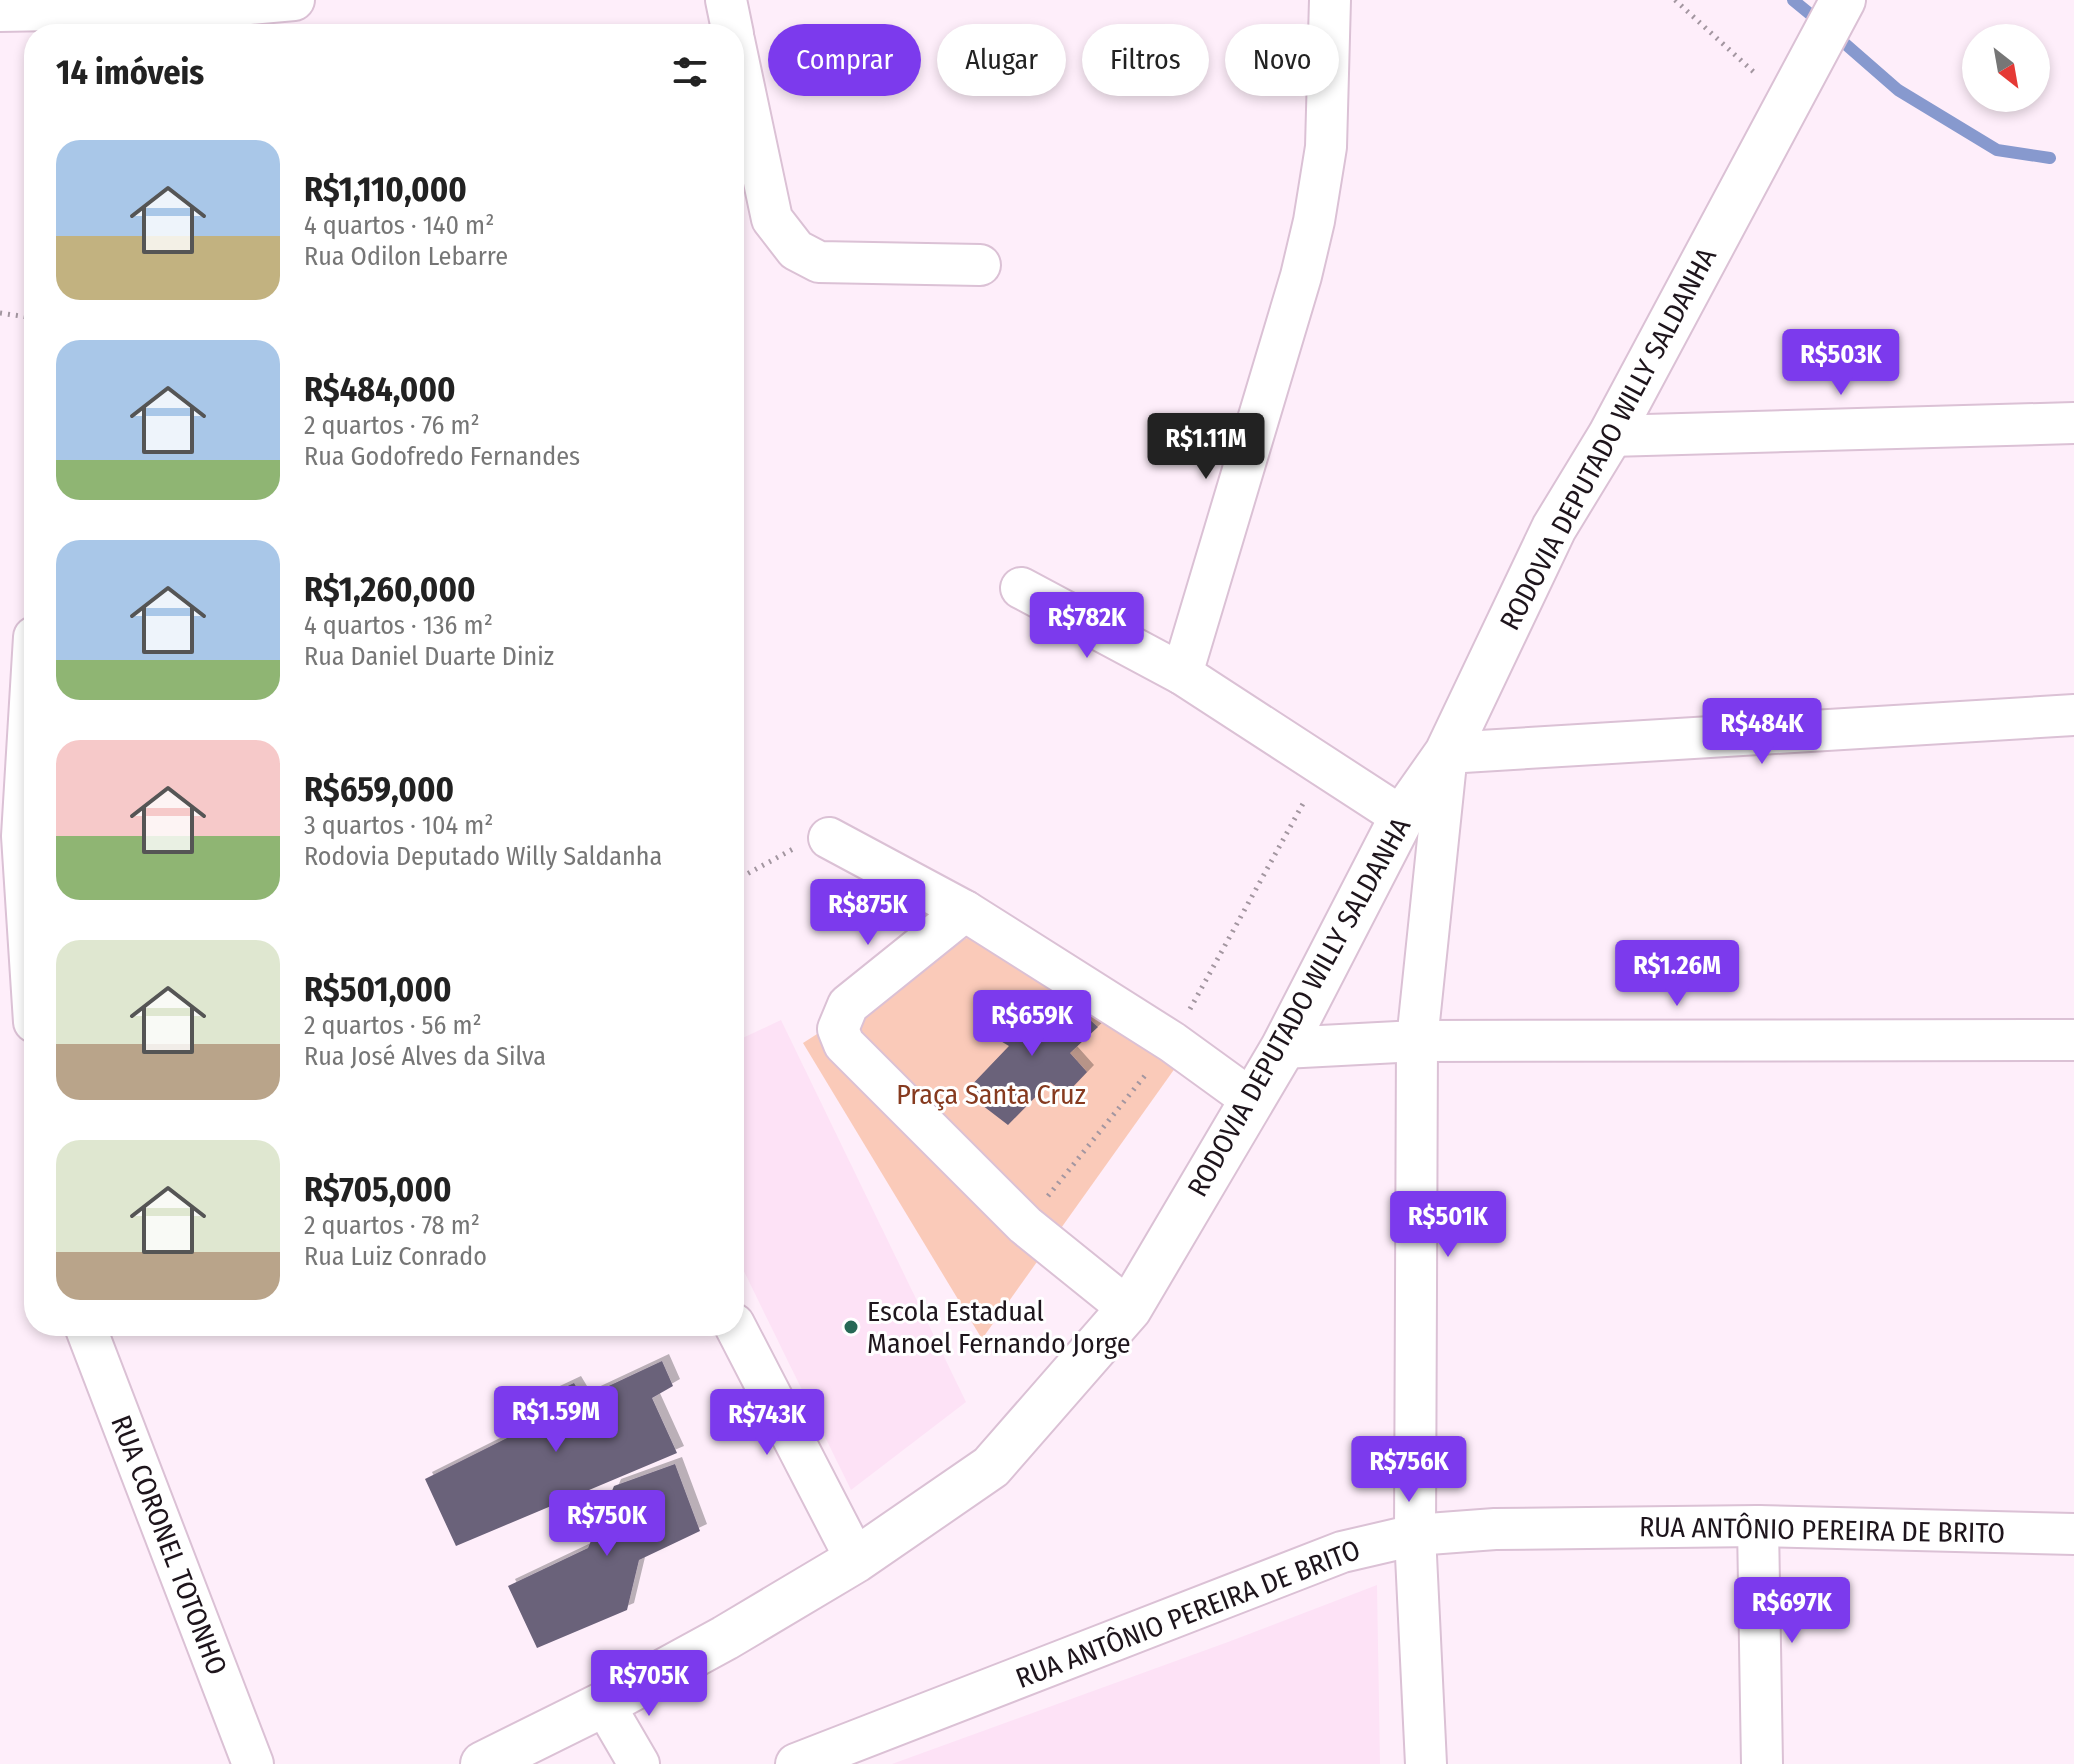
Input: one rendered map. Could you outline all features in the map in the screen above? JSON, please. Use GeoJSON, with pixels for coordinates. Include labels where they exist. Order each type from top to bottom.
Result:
{"type":"FeatureCollection","features":[{"type":"Feature","properties":{"kind":"main road","name":"RODOVIA DEPUTADO WILLY SALDANHA"},"geometry":{"type":"LineString","coordinates":[[483,1764],[604,1704],[725,1638],[856,1560],[991,1467],[1129,1309],[1283,1048],[1402,817],[1447,753],[1554,528],[1610,436],[1843,0]]}},
{"type":"Feature","properties":{"kind":"street"},"geometry":{"type":"LineString","coordinates":[[0,11],[69,22],[218,14],[294,0]]}},
{"type":"Feature","properties":{"kind":"street"},"geometry":{"type":"LineString","coordinates":[[726,0],[731,24]]}},
{"type":"Feature","properties":{"kind":"street"},"geometry":{"type":"LineString","coordinates":[[1182,674],[1301,276],[1314,221],[1326,147],[1330,0]]}},
{"type":"Feature","properties":{"kind":"street"},"geometry":{"type":"LineString","coordinates":[[744,87],[772,219],[796,250],[819,262],[980,265]]}},
{"type":"Feature","properties":{"kind":"street"},"geometry":{"type":"LineString","coordinates":[[1610,436],[2074,423]]}},
{"type":"Feature","properties":{"kind":"street"},"geometry":{"type":"LineString","coordinates":[[1021,588],[1182,674],[1402,817]]}},
{"type":"Feature","properties":{"kind":"street"},"geometry":{"type":"LineString","coordinates":[[1426,1764],[1415,1535],[1417,1041],[1447,753],[2074,715]]}},
{"type":"Feature","properties":{"kind":"street"},"geometry":{"type":"LineString","coordinates":[[829,838],[965,911],[1172,1042],[1252,1100]]}},
{"type":"Feature","properties":{"kind":"street"},"geometry":{"type":"LineString","coordinates":[[965,911],[848,1005],[838,1029],[844,1044],[1025,1225],[1129,1309]]}},
{"type":"Feature","properties":{"kind":"street"},"geometry":{"type":"LineString","coordinates":[[1283,1048],[1417,1041],[2074,1040]]}},
{"type":"Feature","properties":{"kind":"street","name":"RUA CORONEL TOTONHO"},"geometry":{"type":"LineString","coordinates":[[89,1336],[253,1764]]}},
{"type":"Feature","properties":{"kind":"street"},"geometry":{"type":"LineString","coordinates":[[740,1336],[856,1560]]}},
{"type":"Feature","properties":{"kind":"street"},"geometry":{"type":"LineString","coordinates":[[1758,1526],[1762,1764]]}},
{"type":"Feature","properties":{"kind":"street","name":"RUA ANTÔNIO PEREIRA DE BRITO"},"geometry":{"type":"LineString","coordinates":[[796,1764],[1342,1552],[1415,1535],[1495,1529],[1758,1526],[2074,1534]]}},
{"type":"Feature","properties":{"kind":"street"},"geometry":{"type":"LineString","coordinates":[[604,1704],[639,1764]]}},
{"type":"Feature","properties":{"kind":"path"},"geometry":{"type":"LineString","coordinates":[[1675,0],[1787,103]]}},
{"type":"Feature","properties":{"kind":"path"},"geometry":{"type":"LineString","coordinates":[[0,313],[24,317]]}},
{"type":"Feature","properties":{"kind":"path"},"geometry":{"type":"LineString","coordinates":[[744,876],[813,838],[829,838]]}},
{"type":"Feature","properties":{"kind":"shaded area","name":"Escola Estadual Manoel Fernando Jorge"},"geometry":{"type":"Polygon","coordinates":[[[781,1020],[966,1402],[851,1490],[744,1271],[744,1037],[781,1020]]]}},
{"type":"Feature","properties":{"kind":"shaded area"},"geometry":{"type":"Polygon","coordinates":[[[1377,1585],[1380,1764],[892,1764],[1228,1642],[1377,1585]]]}},
{"type":"Feature","properties":{"kind":"green space","name":"Praça Santa Cruz"},"geometry":{"type":"Polygon","coordinates":[[[987,925],[1178,1064],[982,1339],[803,1043],[987,925]]]}},
{"type":"Feature","properties":{"kind":"building"},"geometry":{"type":"Polygon","coordinates":[[[1063,996],[1098,1027],[1070,1053],[1087,1072],[1066,1094],[1050,1082],[1008,1125],[965,1092],[1009,1046],[987,1033],[1016,1002],[1038,1021],[1063,996]]]}},
{"type":"Feature","properties":{"kind":"building"},"geometry":{"type":"Polygon","coordinates":[[[662,1361],[673,1386],[652,1398],[677,1453],[456,1546],[425,1479],[515,1434],[504,1416],[574,1383],[583,1398],[662,1361]]]}},
{"type":"Feature","properties":{"kind":"building"},"geometry":{"type":"Polygon","coordinates":[[[675,1464],[700,1531],[639,1560],[627,1610],[537,1648],[508,1586],[588,1548],[614,1486],[675,1464]]]}},
{"type":"Feature","properties":{"kind":"waterway"},"geometry":{"type":"LineString","coordinates":[[1793,0],[1821,23]]}},
{"type":"Feature","properties":{"kind":"waterway"},"geometry":{"type":"LineString","coordinates":[[1835,35],[1898,90],[1997,150],[2050,158]]}},
{"type":"Feature","properties":{"kind":"place","name":"Escola Estadual Manoel Fernando Jorge"},"geometry":{"type":"Point","coordinates":[851,1327]}}]}
